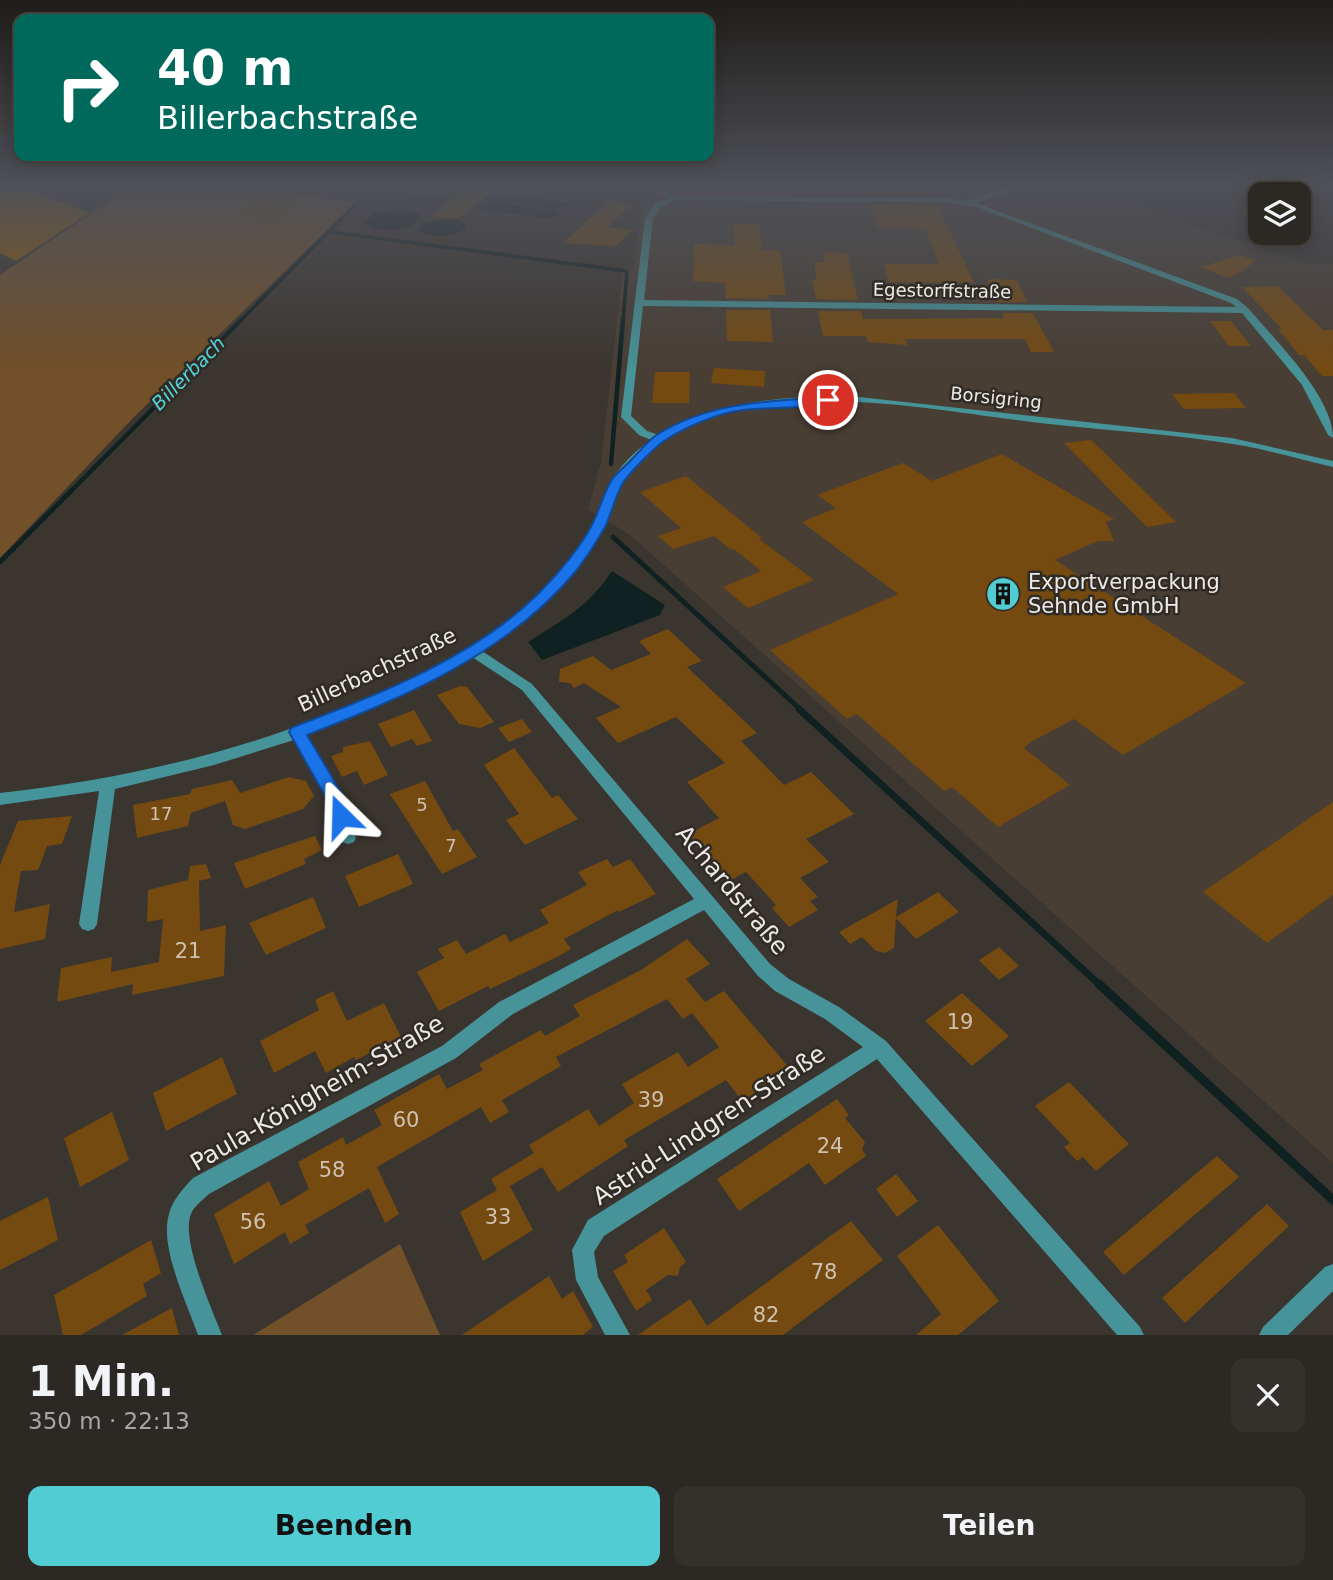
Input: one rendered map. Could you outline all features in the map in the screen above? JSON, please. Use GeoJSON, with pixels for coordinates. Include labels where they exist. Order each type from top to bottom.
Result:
{"type":"FeatureCollection","features":[{"type":"Feature","properties":{"kind":"street"},"geometry":{"type":"LineString","coordinates":[[646,246],[626,417],[643,433],[659,439]]}},
{"type":"Feature","properties":{"kind":"street"},"geometry":{"type":"LineString","coordinates":[[1089,246],[1213,292],[1245,310],[1307,384],[1333,435]]}},
{"type":"Feature","properties":{"kind":"street","name":"Egestorffstraße"},"geometry":{"type":"LineString","coordinates":[[639,303],[1245,310]]}},
{"type":"Feature","properties":{"kind":"street","name":"Borsigring"},"geometry":{"type":"LineString","coordinates":[[571,567],[598,526],[617,481],[659,439],[710,415],[739,407],[812,400],[878,402],[1232,442],[1333,464]]}},
{"type":"Feature","properties":{"kind":"street","name":"Billerbachstraße"},"geometry":{"type":"LineString","coordinates":[[0,799],[108,785],[172,772],[297,732],[365,706],[473,651],[525,613],[571,567]]}},
{"type":"Feature","properties":{"kind":"street","name":"Achardstraße"},"geometry":{"type":"LineString","coordinates":[[473,651],[527,687],[764,970],[782,985],[832,1013],[879,1047],[1132,1335]]}},
{"type":"Feature","properties":{"kind":"street","name":"Billerbachstraße"},"geometry":{"type":"LineString","coordinates":[[297,732],[333,794],[348,838]]}},
{"type":"Feature","properties":{"kind":"street"},"geometry":{"type":"LineString","coordinates":[[88,924],[108,785]]}},
{"type":"Feature","properties":{"kind":"street","name":"Paula-Königheim-Straße"},"geometry":{"type":"LineString","coordinates":[[210,1335],[176,1235],[178,1217],[186,1202],[201,1186],[449,1052],[506,1008],[707,900]]}},
{"type":"Feature","properties":{"kind":"street","name":"Astrid-Lindgren-Straße"},"geometry":{"type":"LineString","coordinates":[[618,1335],[587,1280],[583,1250],[596,1227],[879,1047]]}},
{"type":"Feature","properties":{"kind":"street"},"geometry":{"type":"LineString","coordinates":[[1271,1335],[1333,1275]]}},
{"type":"Feature","properties":{"kind":"shaded area"},"geometry":{"type":"Polygon","coordinates":[[[0,246],[38,246],[16,261],[0,253],[0,246]]]}},
{"type":"Feature","properties":{"kind":"shaded area"},"geometry":{"type":"Polygon","coordinates":[[[43,246],[310,246],[134,417],[0,558],[0,275],[43,246]]]}},
{"type":"Feature","properties":{"kind":"shaded area"},"geometry":{"type":"Polygon","coordinates":[[[636,246],[1258,246],[1315,265],[1333,264],[1333,1163],[629,534],[588,510],[601,462],[623,268],[633,268],[636,246]]]}},
{"type":"Feature","properties":{"kind":"shaded area"},"geometry":{"type":"Polygon","coordinates":[[[612,571],[665,605],[660,615],[542,660],[528,642],[584,603],[612,571]]]}},
{"type":"Feature","properties":{"kind":"shaded area"},"geometry":{"type":"Polygon","coordinates":[[[400,1244],[440,1335],[253,1335],[400,1244]]]}},
{"type":"Feature","properties":{"kind":"building"},"geometry":{"type":"Polygon","coordinates":[[[694,246],[762,246],[762,250],[780,250],[786,295],[768,295],[769,299],[726,298],[725,283],[693,281],[694,246]]]}},
{"type":"Feature","properties":{"kind":"building"},"geometry":{"type":"Polygon","coordinates":[[[932,246],[957,246],[974,283],[889,282],[884,264],[939,264],[932,246]]]}},
{"type":"Feature","properties":{"kind":"building"},"geometry":{"type":"Polygon","coordinates":[[[823,252],[847,253],[858,300],[816,299],[812,280],[817,280],[814,262],[825,262],[823,252]]]}},
{"type":"Feature","properties":{"kind":"building"},"geometry":{"type":"Polygon","coordinates":[[[1239,255],[1256,260],[1243,271],[1227,278],[1201,267],[1239,255]]]}},
{"type":"Feature","properties":{"kind":"building"},"geometry":{"type":"Polygon","coordinates":[[[987,279],[1017,280],[1027,302],[997,302],[987,279]]]}},
{"type":"Feature","properties":{"kind":"building"},"geometry":{"type":"Polygon","coordinates":[[[1278,286],[1323,330],[1333,330],[1333,376],[1322,376],[1304,355],[1299,355],[1278,329],[1282,329],[1242,287],[1278,286]]]}},
{"type":"Feature","properties":{"kind":"building"},"geometry":{"type":"Polygon","coordinates":[[[726,310],[770,310],[773,342],[727,341],[726,310]]]}},
{"type":"Feature","properties":{"kind":"building"},"geometry":{"type":"Polygon","coordinates":[[[818,311],[861,311],[863,319],[1004,318],[1002,313],[1033,313],[1054,352],[1031,352],[1025,339],[905,339],[907,345],[868,342],[866,336],[823,336],[818,311]]]}},
{"type":"Feature","properties":{"kind":"building"},"geometry":{"type":"Polygon","coordinates":[[[1210,321],[1231,321],[1251,346],[1229,346],[1210,321]]]}},
{"type":"Feature","properties":{"kind":"building"},"geometry":{"type":"Polygon","coordinates":[[[714,368],[765,371],[764,387],[711,383],[714,368]]]}},
{"type":"Feature","properties":{"kind":"building"},"geometry":{"type":"Polygon","coordinates":[[[655,372],[690,372],[689,403],[652,403],[655,372]]]}},
{"type":"Feature","properties":{"kind":"building"},"geometry":{"type":"Polygon","coordinates":[[[1234,393],[1246,408],[1184,409],[1172,394],[1234,393]]]}},
{"type":"Feature","properties":{"kind":"building"},"geometry":{"type":"Polygon","coordinates":[[[1091,440],[1176,522],[1147,527],[1064,443],[1091,440]]]}},
{"type":"Feature","properties":{"kind":"building"},"geometry":{"type":"Polygon","coordinates":[[[1002,454],[1114,519],[1106,522],[1114,541],[1098,541],[1055,560],[1246,683],[1123,755],[1074,719],[1031,742],[1024,748],[1070,785],[998,827],[952,787],[944,791],[857,714],[847,719],[770,650],[898,594],[802,522],[836,508],[817,495],[903,463],[932,481],[1002,454]]]}},
{"type":"Feature","properties":{"kind":"building"},"geometry":{"type":"Polygon","coordinates":[[[686,476],[762,538],[759,539],[814,580],[748,608],[723,587],[761,571],[734,549],[731,550],[714,536],[673,549],[658,536],[681,528],[640,492],[686,476]]]}},
{"type":"Feature","properties":{"kind":"building"},"geometry":{"type":"Polygon","coordinates":[[[668,629],[702,661],[687,667],[757,733],[741,741],[784,785],[811,772],[854,814],[806,839],[829,862],[800,878],[818,897],[810,901],[818,910],[789,927],[772,908],[776,905],[746,872],[727,882],[686,835],[719,818],[687,782],[725,763],[676,717],[618,743],[596,718],[621,707],[584,683],[574,688],[570,683],[559,682],[560,669],[593,656],[611,670],[651,654],[639,641],[668,629]]]}},
{"type":"Feature","properties":{"kind":"building"},"geometry":{"type":"Polygon","coordinates":[[[460,686],[467,687],[494,722],[480,728],[459,724],[437,695],[460,686]]]}},
{"type":"Feature","properties":{"kind":"building"},"geometry":{"type":"Polygon","coordinates":[[[414,710],[432,741],[417,746],[412,739],[391,747],[378,724],[414,710]]]}},
{"type":"Feature","properties":{"kind":"building"},"geometry":{"type":"Polygon","coordinates":[[[522,719],[532,732],[509,742],[498,728],[522,719]]]}},
{"type":"Feature","properties":{"kind":"building"},"geometry":{"type":"Polygon","coordinates":[[[370,741],[388,775],[364,785],[357,771],[342,777],[331,756],[343,752],[343,747],[370,741]]]}},
{"type":"Feature","properties":{"kind":"building"},"geometry":{"type":"Polygon","coordinates":[[[514,748],[552,798],[558,795],[578,819],[525,845],[506,820],[519,814],[484,765],[514,748]]]}},
{"type":"Feature","properties":{"kind":"building"},"geometry":{"type":"Polygon","coordinates":[[[289,777],[306,781],[314,796],[303,809],[245,829],[233,825],[225,801],[191,813],[188,826],[137,838],[133,805],[190,794],[192,789],[232,780],[240,793],[289,777]]]}},
{"type":"Feature","properties":{"kind":"building"},"geometry":{"type":"Polygon","coordinates":[[[425,781],[453,831],[458,829],[477,857],[442,874],[390,794],[425,781]]]}},
{"type":"Feature","properties":{"kind":"building"},"geometry":{"type":"Polygon","coordinates":[[[1333,802],[1333,895],[1267,943],[1203,892],[1333,802]]]}},
{"type":"Feature","properties":{"kind":"building"},"geometry":{"type":"Polygon","coordinates":[[[72,816],[62,844],[47,846],[38,870],[21,871],[14,912],[50,904],[45,939],[0,949],[0,865],[18,821],[72,816]]]}},
{"type":"Feature","properties":{"kind":"building"},"geometry":{"type":"Polygon","coordinates":[[[315,836],[322,850],[304,859],[306,864],[245,889],[234,863],[315,836]]]}},
{"type":"Feature","properties":{"kind":"building"},"geometry":{"type":"Polygon","coordinates":[[[398,854],[413,884],[359,907],[345,876],[398,854]]]}},
{"type":"Feature","properties":{"kind":"building"},"geometry":{"type":"Polygon","coordinates":[[[607,859],[613,867],[630,859],[656,894],[619,912],[618,910],[564,939],[571,949],[557,957],[490,989],[488,986],[439,1011],[417,972],[444,958],[438,949],[457,940],[466,954],[505,934],[510,942],[549,923],[540,910],[587,885],[578,872],[607,859]]]}},
{"type":"Feature","properties":{"kind":"building"},"geometry":{"type":"Polygon","coordinates":[[[206,864],[211,878],[199,881],[200,931],[226,925],[224,976],[132,995],[133,984],[57,1002],[61,968],[112,957],[111,972],[159,962],[163,919],[147,922],[148,890],[188,880],[190,866],[206,864]]]}},
{"type":"Feature","properties":{"kind":"building"},"geometry":{"type":"Polygon","coordinates":[[[938,892],[959,912],[916,939],[896,918],[894,948],[885,953],[876,951],[862,937],[850,944],[839,932],[898,899],[896,917],[938,892]]]}},
{"type":"Feature","properties":{"kind":"building"},"geometry":{"type":"Polygon","coordinates":[[[313,897],[326,928],[266,955],[249,923],[313,897]]]}},
{"type":"Feature","properties":{"kind":"building"},"geometry":{"type":"Polygon","coordinates":[[[687,939],[710,964],[686,979],[705,1002],[724,991],[791,1070],[743,1102],[726,1080],[624,1140],[628,1146],[558,1192],[542,1167],[510,1186],[533,1230],[483,1261],[460,1212],[497,1190],[491,1179],[534,1153],[529,1145],[588,1109],[599,1126],[634,1103],[622,1084],[678,1052],[688,1067],[719,1047],[692,1013],[683,1019],[667,999],[556,1057],[561,1066],[502,1100],[509,1112],[490,1123],[481,1107],[377,1167],[399,1214],[385,1223],[369,1188],[305,1225],[309,1233],[290,1244],[285,1232],[234,1264],[214,1214],[269,1181],[281,1206],[309,1189],[298,1162],[343,1137],[346,1145],[382,1125],[374,1110],[439,1074],[447,1089],[483,1070],[479,1064],[541,1030],[545,1036],[580,1016],[573,1005],[641,970],[687,939]]]}},
{"type":"Feature","properties":{"kind":"building"},"geometry":{"type":"Polygon","coordinates":[[[999,947],[1019,966],[999,980],[979,960],[999,947]]]}},
{"type":"Feature","properties":{"kind":"building"},"geometry":{"type":"Polygon","coordinates":[[[333,991],[347,1021],[384,1003],[401,1037],[356,1060],[354,1057],[326,1073],[315,1051],[274,1073],[260,1041],[319,1010],[315,1000],[333,991]]]}},
{"type":"Feature","properties":{"kind":"building"},"geometry":{"type":"Polygon","coordinates":[[[962,993],[1009,1036],[972,1066],[925,1021],[962,993]]]}},
{"type":"Feature","properties":{"kind":"building"},"geometry":{"type":"Polygon","coordinates":[[[222,1057],[237,1094],[166,1131],[153,1093],[222,1057]]]}},
{"type":"Feature","properties":{"kind":"building"},"geometry":{"type":"Polygon","coordinates":[[[1069,1082],[1129,1144],[1096,1171],[1083,1157],[1077,1161],[1064,1147],[1070,1143],[1035,1106],[1069,1082]]]}},
{"type":"Feature","properties":{"kind":"building"},"geometry":{"type":"Polygon","coordinates":[[[837,1099],[849,1115],[845,1118],[865,1142],[862,1149],[866,1156],[825,1185],[809,1163],[739,1211],[717,1179],[837,1099]]]}},
{"type":"Feature","properties":{"kind":"building"},"geometry":{"type":"Polygon","coordinates":[[[112,1112],[129,1160],[80,1187],[64,1138],[112,1112]]]}},
{"type":"Feature","properties":{"kind":"building"},"geometry":{"type":"Polygon","coordinates":[[[1217,1156],[1239,1177],[1124,1275],[1103,1252],[1217,1156]]]}},
{"type":"Feature","properties":{"kind":"building"},"geometry":{"type":"Polygon","coordinates":[[[896,1174],[918,1201],[897,1217],[876,1189],[896,1174]]]}},
{"type":"Feature","properties":{"kind":"building"},"geometry":{"type":"Polygon","coordinates":[[[48,1197],[58,1240],[0,1270],[0,1221],[48,1197]]]}},
{"type":"Feature","properties":{"kind":"building"},"geometry":{"type":"Polygon","coordinates":[[[1267,1204],[1289,1226],[1185,1323],[1162,1298],[1267,1204]]]}},
{"type":"Feature","properties":{"kind":"building"},"geometry":{"type":"Polygon","coordinates":[[[851,1221],[883,1260],[783,1335],[638,1335],[690,1299],[707,1326],[851,1221]]]}},
{"type":"Feature","properties":{"kind":"building"},"geometry":{"type":"Polygon","coordinates":[[[938,1225],[999,1301],[958,1335],[916,1335],[941,1314],[897,1256],[938,1225]]]}},
{"type":"Feature","properties":{"kind":"building"},"geometry":{"type":"Polygon","coordinates":[[[664,1228],[686,1262],[680,1267],[678,1276],[668,1275],[646,1290],[652,1300],[636,1311],[613,1271],[628,1262],[624,1255],[664,1228]]]}},
{"type":"Feature","properties":{"kind":"building"},"geometry":{"type":"Polygon","coordinates":[[[151,1240],[161,1273],[143,1284],[147,1296],[81,1335],[63,1335],[54,1295],[151,1240]]]}},
{"type":"Feature","properties":{"kind":"building"},"geometry":{"type":"Polygon","coordinates":[[[549,1276],[562,1299],[573,1291],[593,1327],[583,1335],[462,1335],[549,1276]]]}},
{"type":"Feature","properties":{"kind":"building"},"geometry":{"type":"Polygon","coordinates":[[[172,1308],[179,1335],[122,1335],[172,1308]]]}},
{"type":"Feature","properties":{"kind":"waterway","name":"Billerbach"},"geometry":{"type":"LineString","coordinates":[[240,321],[314,246]]}},
{"type":"Feature","properties":{"kind":"waterway"},"geometry":{"type":"LineString","coordinates":[[439,246],[627,271],[623,321]]}},
{"type":"Feature","properties":{"kind":"waterway","name":"Billerbach"},"geometry":{"type":"LineString","coordinates":[[69,493],[242,319]]}},
{"type":"Feature","properties":{"kind":"waterway"},"geometry":{"type":"LineString","coordinates":[[611,464],[623,319]]}},
{"type":"Feature","properties":{"kind":"waterway","name":"Billerbach"},"geometry":{"type":"LineString","coordinates":[[0,562],[69,493]]}},
{"type":"Feature","properties":{"kind":"waterway"},"geometry":{"type":"LineString","coordinates":[[613,537],[801,710]]}},
{"type":"Feature","properties":{"kind":"waterway"},"geometry":{"type":"LineString","coordinates":[[799,709],[1101,986]]}},
{"type":"Feature","properties":{"kind":"waterway"},"geometry":{"type":"LineString","coordinates":[[1099,984],[1333,1200]]}},
{"type":"Feature","properties":{"kind":"place","name":"Exportverpackung Sehnde GmbH"},"geometry":{"type":"Point","coordinates":[1003,594]}},
{"type":"Feature","properties":{"kind":"route"},"geometry":{"type":"LineString","coordinates":[[341,816],[333,794],[297,732],[365,706],[414,682],[473,651],[509,627],[541,600],[571,567],[598,526],[617,481],[634,461],[659,439],[710,415],[739,407],[828,400]]}}]}
